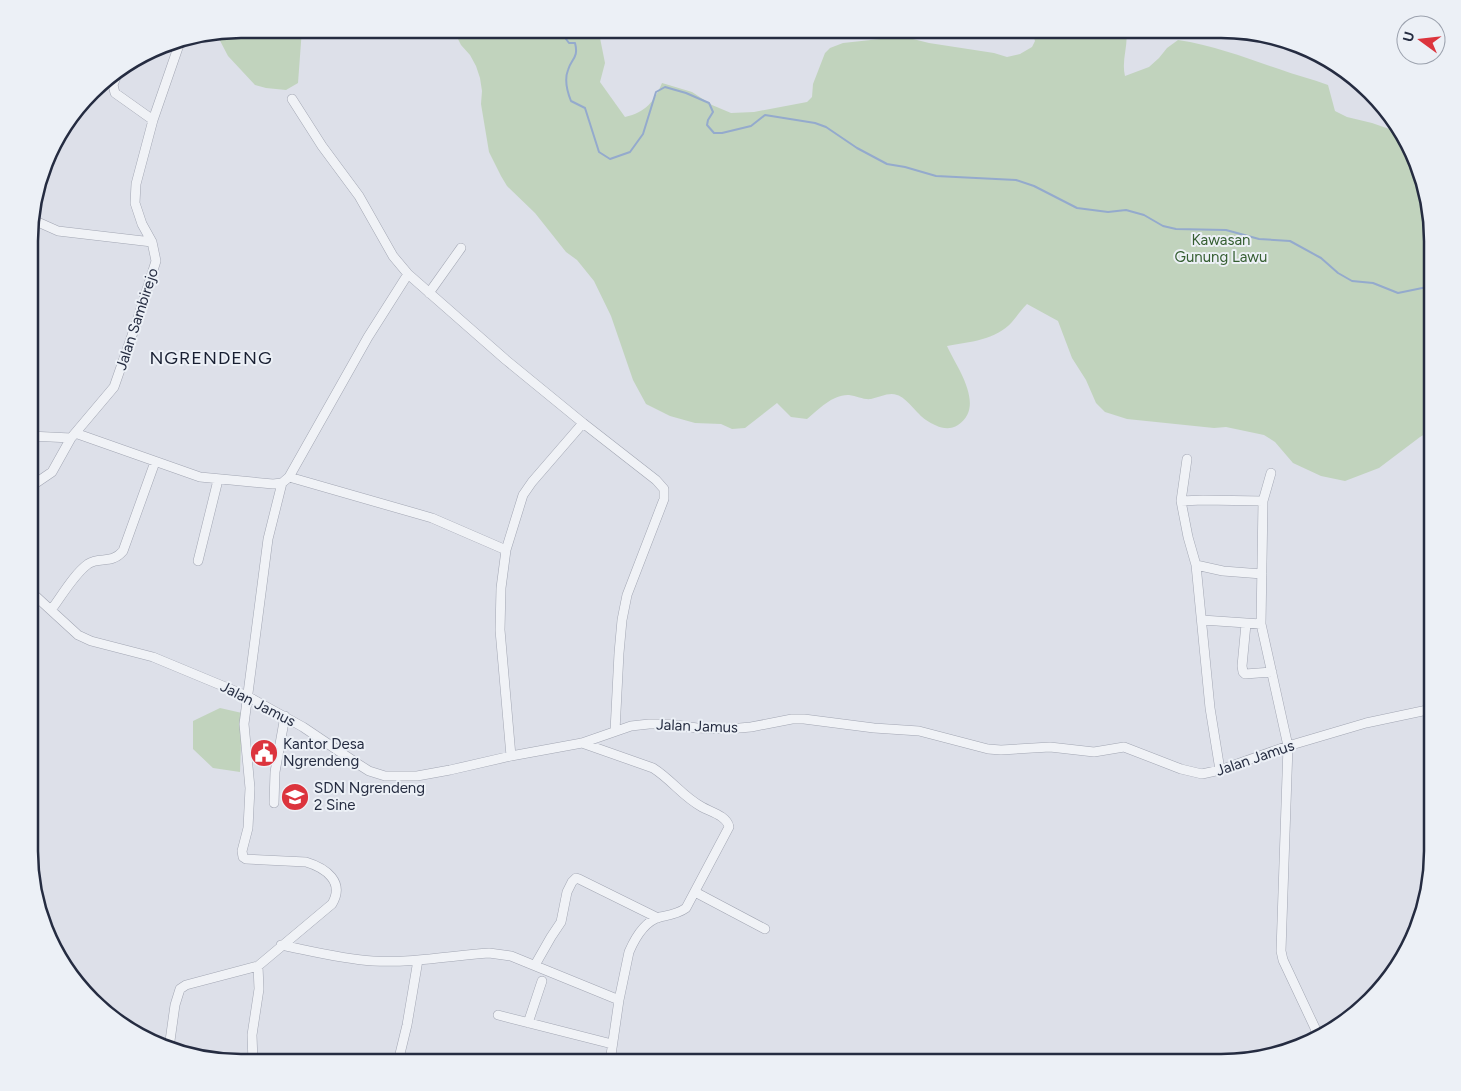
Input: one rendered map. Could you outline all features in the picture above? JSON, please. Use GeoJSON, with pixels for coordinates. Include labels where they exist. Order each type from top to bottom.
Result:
{"type":"FeatureCollection","features":[{"type":"Feature","properties":{"kind":"street","name":"Jalan Sambirejo"},"geometry":{"type":"LineString","coordinates":[[38,482],[52,472],[73,436],[109,393],[116,381],[155,267],[156,255],[140,218],[134,194],[153,120],[178,47]]}},
{"type":"Feature","properties":{"kind":"street"},"geometry":{"type":"LineString","coordinates":[[114,81],[113,85],[115,93],[153,120]]}},
{"type":"Feature","properties":{"kind":"street"},"geometry":{"type":"LineString","coordinates":[[292,99],[322,146],[359,196],[393,256],[408,274],[506,360],[656,480],[664,489],[664,499],[627,595],[622,620],[615,731]]}},
{"type":"Feature","properties":{"kind":"street"},"geometry":{"type":"LineString","coordinates":[[38,222],[58,232],[152,242]]}},
{"type":"Feature","properties":{"kind":"street"},"geometry":{"type":"LineString","coordinates":[[429,293],[461,248]]}},
{"type":"Feature","properties":{"kind":"street"},"geometry":{"type":"LineString","coordinates":[[170,1041],[175,1005],[180,989],[186,985],[258,966],[332,904],[336,898],[337,890],[332,878],[325,870],[314,864],[253,860],[243,857],[242,851],[248,828],[250,805],[244,724],[247,696],[268,539],[286,480],[368,337],[408,274]]}},
{"type":"Feature","properties":{"kind":"street"},"geometry":{"type":"LineString","coordinates":[[511,756],[500,630],[501,588],[506,550],[523,494],[583,423]]}},
{"type":"Feature","properties":{"kind":"street"},"geometry":{"type":"LineString","coordinates":[[38,436],[73,436],[200,477],[273,484],[286,480],[432,518],[506,550]]}},
{"type":"Feature","properties":{"kind":"street"},"geometry":{"type":"LineString","coordinates":[[1187,459],[1181,501],[1196,565],[1210,708],[1220,770]]}},
{"type":"Feature","properties":{"kind":"street"},"geometry":{"type":"LineString","coordinates":[[51,610],[83,568],[90,563],[118,557],[123,551],[155,462]]}},
{"type":"Feature","properties":{"kind":"street"},"geometry":{"type":"LineString","coordinates":[[1271,474],[1263,501],[1261,624],[1288,746],[1281,951],[1283,960],[1315,1030]]}},
{"type":"Feature","properties":{"kind":"street"},"geometry":{"type":"LineString","coordinates":[[198,562],[218,480]]}},
{"type":"Feature","properties":{"kind":"street"},"geometry":{"type":"LineString","coordinates":[[1181,501],[1263,501]]}},
{"type":"Feature","properties":{"kind":"street"},"geometry":{"type":"LineString","coordinates":[[1196,565],[1223,571],[1262,574]]}},
{"type":"Feature","properties":{"kind":"street","name":"Jalan Jamus"},"geometry":{"type":"LineString","coordinates":[[38,598],[67,627],[78,635],[91,641],[152,657],[247,696],[285,716],[369,771],[385,776],[417,776],[582,743],[631,726],[649,724],[728,729],[804,719],[874,728],[919,730],[988,749],[1050,747],[1094,752],[1124,748],[1195,774],[1220,770],[1288,746],[1366,724],[1424,712]]}},
{"type":"Feature","properties":{"kind":"street"},"geometry":{"type":"LineString","coordinates":[[1202,620],[1261,624]]}},
{"type":"Feature","properties":{"kind":"street"},"geometry":{"type":"LineString","coordinates":[[1246,624],[1243,672],[1245,674],[1272,672]]}},
{"type":"Feature","properties":{"kind":"street"},"geometry":{"type":"LineString","coordinates":[[274,803],[275,772],[285,716]]}},
{"type":"Feature","properties":{"kind":"street"},"geometry":{"type":"LineString","coordinates":[[582,743],[653,768],[690,800],[724,818],[729,823],[728,830],[686,908],[658,918],[646,926],[637,936],[629,952],[611,1054]]}},
{"type":"Feature","properties":{"kind":"street"},"geometry":{"type":"LineString","coordinates":[[535,965],[550,936],[561,922],[567,892],[574,879],[579,879],[658,918]]}},
{"type":"Feature","properties":{"kind":"street"},"geometry":{"type":"LineString","coordinates":[[695,892],[765,929]]}},
{"type":"Feature","properties":{"kind":"street"},"geometry":{"type":"LineString","coordinates":[[281,945],[359,960],[418,960],[488,953],[511,956],[619,1000]]}},
{"type":"Feature","properties":{"kind":"street"},"geometry":{"type":"LineString","coordinates":[[400,1054],[418,960]]}},
{"type":"Feature","properties":{"kind":"street"},"geometry":{"type":"LineString","coordinates":[[253,1054],[252,1035],[259,989],[258,966]]}},
{"type":"Feature","properties":{"kind":"street"},"geometry":{"type":"LineString","coordinates":[[528,1023],[542,981]]}},
{"type":"Feature","properties":{"kind":"street"},"geometry":{"type":"LineString","coordinates":[[498,1015],[612,1044]]}},
{"type":"Feature","properties":{"kind":"green space"},"geometry":{"type":"Polygon","coordinates":[[[301,38],[298,83],[286,90],[255,85],[228,56],[219,39],[301,38]]]}},
{"type":"Feature","properties":{"kind":"green space","name":"Kawasan Gunung Lawu"},"geometry":{"type":"Polygon","coordinates":[[[458,38],[600,38],[605,63],[600,82],[625,117],[644,109],[656,96],[662,83],[692,92],[712,105],[731,113],[754,112],[807,102],[812,97],[813,84],[825,53],[830,48],[843,43],[883,38],[909,38],[1007,57],[1020,54],[1032,47],[1035,41],[1034,38],[1127,38],[1124,64],[1125,76],[1149,67],[1167,48],[1178,40],[1229,52],[1328,85],[1335,111],[1347,117],[1390,129],[1403,151],[1417,188],[1422,214],[1424,241],[1424,435],[1379,468],[1345,481],[1321,476],[1293,463],[1275,442],[1264,435],[1226,427],[1214,428],[1127,419],[1105,412],[1096,403],[1086,380],[1072,358],[1058,321],[1027,304],[1006,328],[998,333],[982,339],[947,346],[967,387],[969,397],[969,408],[966,417],[954,427],[945,428],[933,424],[900,396],[891,394],[871,399],[843,395],[826,403],[807,419],[791,417],[777,403],[745,428],[732,429],[721,424],[695,423],[670,416],[646,404],[633,380],[611,316],[594,281],[577,260],[566,252],[535,213],[507,186],[501,176],[489,152],[481,104],[480,78],[470,55],[458,38]]]}},
{"type":"Feature","properties":{"kind":"green space"},"geometry":{"type":"Polygon","coordinates":[[[220,708],[242,713],[240,772],[213,768],[193,749],[193,721],[220,708]]]}},
{"type":"Feature","properties":{"kind":"waterway"},"geometry":{"type":"LineString","coordinates":[[565,38],[569,43],[575,43],[576,48],[566,78],[571,101],[585,108],[599,152],[610,159],[630,152],[643,134],[656,92],[665,87],[686,93],[709,103],[713,112],[707,125],[714,133],[751,126],[765,115],[815,123],[826,127],[857,148],[887,164],[936,176],[1016,180],[1034,186],[1077,208],[1108,212],[1126,210],[1144,215],[1163,226],[1176,229],[1226,230],[1259,239],[1290,241],[1321,258],[1338,273],[1352,281],[1373,283],[1398,293],[1424,288]]}},
{"type":"Feature","properties":{"kind":"place","name":"Kantor Desa Ngrendeng"},"geometry":{"type":"Point","coordinates":[264,753]}},
{"type":"Feature","properties":{"kind":"place","name":"SDN Ngrendeng 2 Sine"},"geometry":{"type":"Point","coordinates":[295,797]}},
{"type":"Feature","properties":{"kind":"district","name":"NGRENDENG"},"geometry":{"type":"Point","coordinates":[211,358]}}]}
